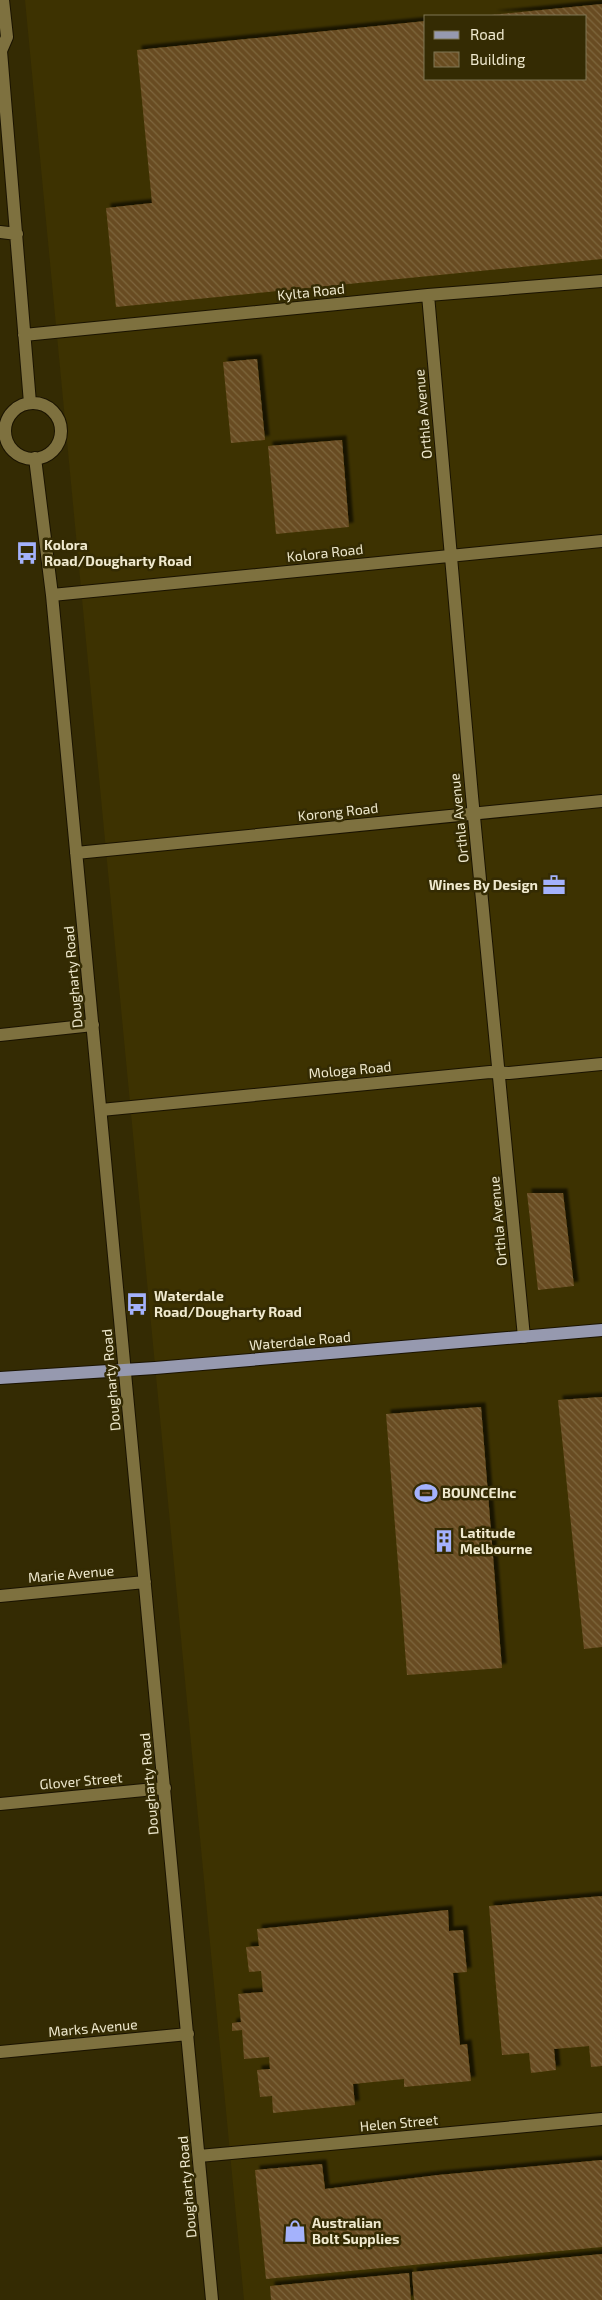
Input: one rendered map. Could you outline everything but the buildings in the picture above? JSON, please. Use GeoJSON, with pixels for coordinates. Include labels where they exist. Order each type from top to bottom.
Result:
{"type":"FeatureCollection","features":[{"type":"Feature","properties":{"kind":"main road","name":"Waterdale Road"},"geometry":{"type":"LineString","coordinates":[[0,1378],[602,1330]]}},
{"type":"Feature","properties":{"kind":"street"},"geometry":{"type":"LineString","coordinates":[[3,0],[6,38],[1,50],[30,403]]}},
{"type":"Feature","properties":{"kind":"street"},"geometry":{"type":"LineString","coordinates":[[0,232],[17,234]]}},
{"type":"Feature","properties":{"kind":"street","name":"Kylta Road"},"geometry":{"type":"LineString","coordinates":[[24,336],[428,296],[602,281]]}},
{"type":"Feature","properties":{"kind":"street","name":"Orthla Avenue"},"geometry":{"type":"LineString","coordinates":[[428,296],[474,814],[524,1337]]}},
{"type":"Feature","properties":{"kind":"street"},"geometry":{"type":"LineString","coordinates":[[30,403],[40,403],[50,408],[56,415],[61,430],[57,445],[53,450],[45,456],[34,458],[16,453],[4,440],[8,417],[14,410],[30,403]]}},
{"type":"Feature","properties":{"kind":"street","name":"Dougharty Road"},"geometry":{"type":"LineString","coordinates":[[34,458],[52,595],[212,2300]]}},
{"type":"Feature","properties":{"kind":"street","name":"Kolora Road"},"geometry":{"type":"LineString","coordinates":[[52,595],[602,541]]}},
{"type":"Feature","properties":{"kind":"street","name":"Korong Road"},"geometry":{"type":"LineString","coordinates":[[76,853],[602,802]]}},
{"type":"Feature","properties":{"kind":"street"},"geometry":{"type":"LineString","coordinates":[[0,1035],[93,1025]]}},
{"type":"Feature","properties":{"kind":"street","name":"Mologa Road"},"geometry":{"type":"LineString","coordinates":[[101,1110],[602,1064]]}},
{"type":"Feature","properties":{"kind":"street","name":"Marie Avenue"},"geometry":{"type":"LineString","coordinates":[[0,1596],[145,1582]]}},
{"type":"Feature","properties":{"kind":"street","name":"Glover Street"},"geometry":{"type":"LineString","coordinates":[[0,1804],[165,1788]]}},
{"type":"Feature","properties":{"kind":"street","name":"Marks Avenue"},"geometry":{"type":"LineString","coordinates":[[0,2052],[188,2034]]}},
{"type":"Feature","properties":{"kind":"street","name":"Helen Street"},"geometry":{"type":"LineString","coordinates":[[199,2156],[602,2119]]}},
{"type":"Feature","properties":{"kind":"shaded area"},"geometry":{"type":"Polygon","coordinates":[[[25,0],[602,0],[602,2300],[244,2300],[25,0]]]}},
{"type":"Feature","properties":{"kind":"place","name":"Kolora Road/Dougharty Road"},"geometry":{"type":"Point","coordinates":[27,553]}},
{"type":"Feature","properties":{"kind":"place","name":"Wines By Design"},"geometry":{"type":"Point","coordinates":[554,885]}},
{"type":"Feature","properties":{"kind":"place","name":"Waterdale Road/Dougharty Road"},"geometry":{"type":"Point","coordinates":[137,1304]}},
{"type":"Feature","properties":{"kind":"place","name":"BOUNCEInc"},"geometry":{"type":"Point","coordinates":[426,1493]}},
{"type":"Feature","properties":{"kind":"place","name":"Latitude Melbourne"},"geometry":{"type":"Point","coordinates":[444,1541]}},
{"type":"Feature","properties":{"kind":"place","name":"Australian Bolt Supplies"},"geometry":{"type":"Point","coordinates":[295,2231]}}]}
